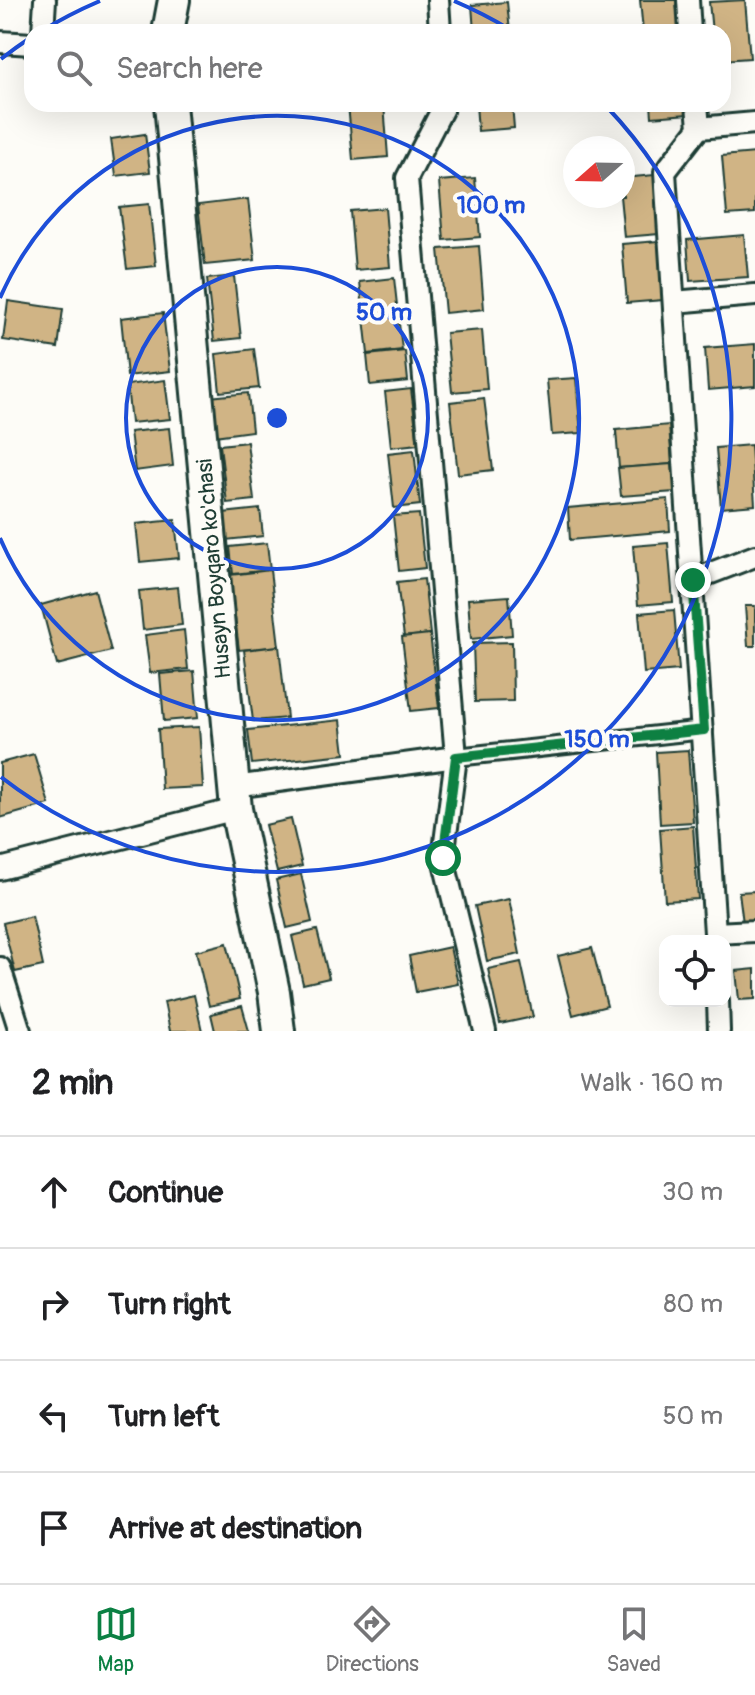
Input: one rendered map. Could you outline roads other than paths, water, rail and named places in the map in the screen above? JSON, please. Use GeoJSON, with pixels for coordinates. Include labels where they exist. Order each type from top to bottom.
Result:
{"type":"FeatureCollection","features":[{"type":"Feature","properties":{"kind":"main road"},"geometry":{"type":"LineString","coordinates":[[170,24],[174,0]]}},
{"type":"Feature","properties":{"kind":"main road","name":"Husayn Boyqaro ko'chasi"},"geometry":{"type":"LineString","coordinates":[[171,112],[235,798],[279,1031]]}},
{"type":"Feature","properties":{"kind":"street"},"geometry":{"type":"LineString","coordinates":[[44,24],[45,0]]}},
{"type":"Feature","properties":{"kind":"street"},"geometry":{"type":"LineString","coordinates":[[438,0],[440,24]]}},
{"type":"Feature","properties":{"kind":"street"},"geometry":{"type":"LineString","coordinates":[[688,0],[690,24]]}},
{"type":"Feature","properties":{"kind":"street"},"geometry":{"type":"LineString","coordinates":[[0,42],[24,44]]}},
{"type":"Feature","properties":{"kind":"street"},"geometry":{"type":"LineString","coordinates":[[441,112],[407,178],[456,757],[443,858],[485,1031]]}},
{"type":"Feature","properties":{"kind":"street"},"geometry":{"type":"LineString","coordinates":[[698,112],[699,128],[665,172],[704,730],[715,935]]}},
{"type":"Feature","properties":{"kind":"street"},"geometry":{"type":"LineString","coordinates":[[699,128],[755,123]]}},
{"type":"Feature","properties":{"kind":"street"},"geometry":{"type":"LineString","coordinates":[[674,302],[755,295]]}},
{"type":"Feature","properties":{"kind":"street"},"geometry":{"type":"LineString","coordinates":[[693,580],[755,556]]}},
{"type":"Feature","properties":{"kind":"street"},"geometry":{"type":"LineString","coordinates":[[0,869],[235,798],[456,757],[704,730]]}},
{"type":"Feature","properties":{"kind":"street"},"geometry":{"type":"LineString","coordinates":[[728,935],[755,931]]}},
{"type":"Feature","properties":{"kind":"street"},"geometry":{"type":"LineString","coordinates":[[0,968],[20,1031]]}},
{"type":"Feature","properties":{"kind":"street"},"geometry":{"type":"LineString","coordinates":[[718,1007],[719,1031]]}}]}
